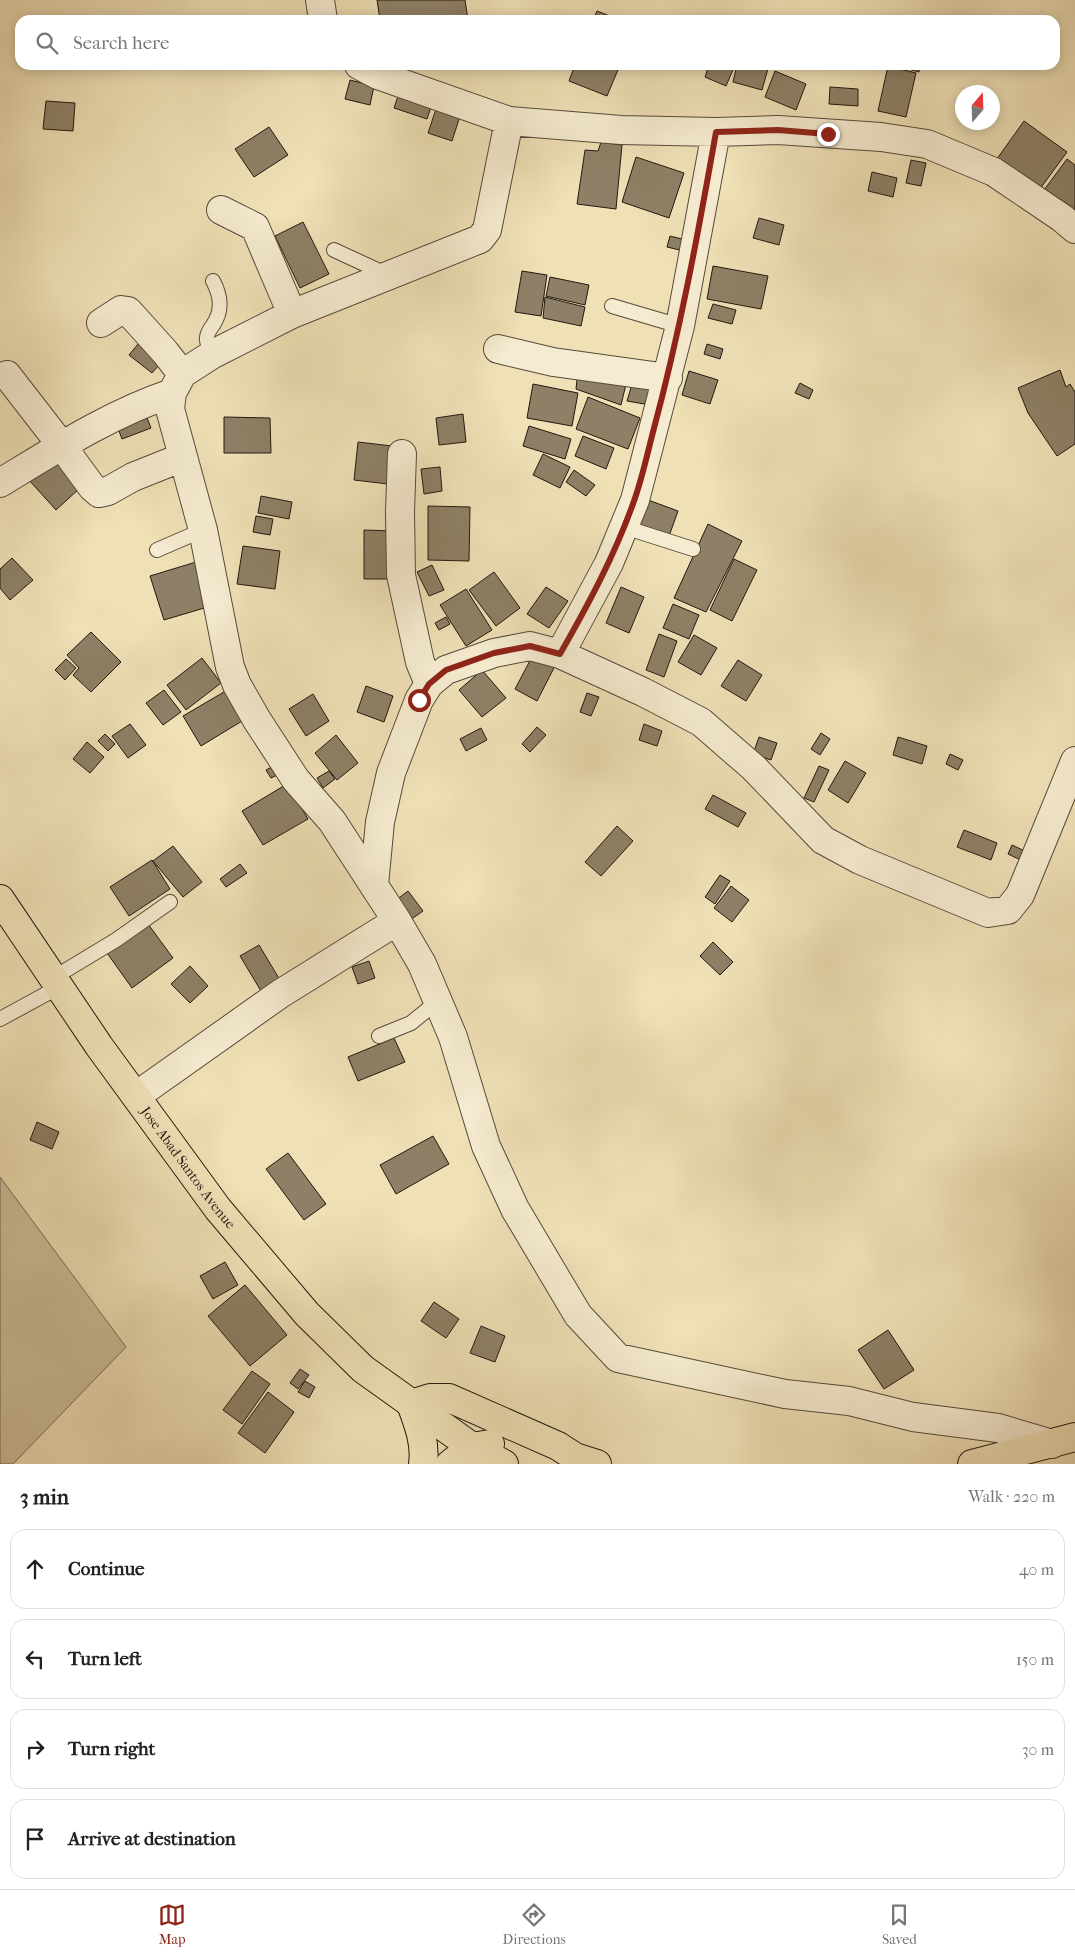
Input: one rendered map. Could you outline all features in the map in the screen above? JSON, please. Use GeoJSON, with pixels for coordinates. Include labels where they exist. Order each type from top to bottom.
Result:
{"type":"FeatureCollection","features":[{"type":"Feature","properties":{"kind":"highway","name":"Jose Abad Santos Avenue"},"geometry":{"type":"LineString","coordinates":[[0,899],[99,1046],[218,1209],[288,1293],[363,1369],[411,1404],[472,1456],[504,1464]]}},
{"type":"Feature","properties":{"kind":"highway"},"geometry":{"type":"LineString","coordinates":[[423,1464],[424,1455],[420,1429],[411,1404],[430,1398],[449,1398],[558,1446],[586,1461]]}},
{"type":"Feature","properties":{"kind":"highway"},"geometry":{"type":"LineString","coordinates":[[972,1464],[1064,1441]]}},
{"type":"Feature","properties":{"kind":"highway"},"geometry":{"type":"LineString","coordinates":[[450,1464],[507,1442],[541,1455],[586,1461]]}},
{"type":"Feature","properties":{"kind":"street"},"geometry":{"type":"LineString","coordinates":[[320,0],[322,15]]}},
{"type":"Feature","properties":{"kind":"street"},"geometry":{"type":"LineString","coordinates":[[369,70],[378,75],[509,121],[621,130],[716,132],[778,130],[881,138],[927,144],[994,172],[1062,218],[1075,229]]}},
{"type":"Feature","properties":{"kind":"street"},"geometry":{"type":"LineString","coordinates":[[0,483],[62,446],[177,383],[213,354],[292,314],[480,239],[487,230],[509,121]]}},
{"type":"Feature","properties":{"kind":"street"},"geometry":{"type":"LineString","coordinates":[[560,654],[587,607],[635,500],[680,326],[716,132]]}},
{"type":"Feature","properties":{"kind":"street"},"geometry":{"type":"LineString","coordinates":[[221,210],[255,227],[292,314]]}},
{"type":"Feature","properties":{"kind":"street"},"geometry":{"type":"LineString","coordinates":[[101,323],[121,310],[128,312],[165,352],[177,383],[170,409],[203,530],[230,666],[237,685],[256,720],[296,780],[332,821],[397,921],[422,964],[453,1037],[486,1146],[514,1209],[578,1316],[618,1358],[785,1394],[849,1401],[913,1417],[998,1428],[1064,1441]]}},
{"type":"Feature","properties":{"kind":"street"},"geometry":{"type":"LineString","coordinates":[[498,349],[553,362],[668,378]]}},
{"type":"Feature","properties":{"kind":"street"},"geometry":{"type":"LineString","coordinates":[[7,375],[92,488],[99,492],[108,491],[133,477],[183,457]]}},
{"type":"Feature","properties":{"kind":"street"},"geometry":{"type":"LineString","coordinates":[[402,454],[400,512],[401,575],[420,662],[429,684]]}},
{"type":"Feature","properties":{"kind":"street"},"geometry":{"type":"LineString","coordinates":[[374,885],[380,822],[391,773],[419,700],[429,684],[446,670],[494,653],[530,646],[560,654],[643,692],[701,722],[754,768],[823,840],[860,860],[988,913],[1008,910],[1020,895],[1075,761]]}},
{"type":"Feature","properties":{"kind":"street"},"geometry":{"type":"LineString","coordinates":[[136,1096],[280,994],[397,921]]}},
{"type":"Feature","properties":{"kind":"lane"},"geometry":{"type":"LineString","coordinates":[[334,250],[389,275]]}},
{"type":"Feature","properties":{"kind":"lane"},"geometry":{"type":"LineString","coordinates":[[213,281],[220,292],[220,304],[218,318],[209,331],[207,340],[213,354]]}},
{"type":"Feature","properties":{"kind":"lane"},"geometry":{"type":"LineString","coordinates":[[612,306],[680,326]]}},
{"type":"Feature","properties":{"kind":"lane"},"geometry":{"type":"LineString","coordinates":[[624,527],[693,549]]}},
{"type":"Feature","properties":{"kind":"lane"},"geometry":{"type":"LineString","coordinates":[[157,550],[203,530]]}},
{"type":"Feature","properties":{"kind":"lane"},"geometry":{"type":"LineString","coordinates":[[0,1019],[56,983],[170,902]]}},
{"type":"Feature","properties":{"kind":"lane"},"geometry":{"type":"LineString","coordinates":[[379,1036],[411,1023],[438,1001]]}},
{"type":"Feature","properties":{"kind":"shaded area"},"geometry":{"type":"Polygon","coordinates":[[[0,1177],[126,1347],[13,1464],[0,1464],[0,1177]]]}},
{"type":"Feature","properties":{"kind":"building"},"geometry":{"type":"Polygon","coordinates":[[[377,0],[465,0],[467,15],[379,15],[377,0]]]}},
{"type":"Feature","properties":{"kind":"building"},"geometry":{"type":"Polygon","coordinates":[[[597,11],[607,15],[595,15],[597,11]]]}},
{"type":"Feature","properties":{"kind":"building"},"geometry":{"type":"Polygon","coordinates":[[[573,70],[618,70],[607,96],[569,81],[573,70]]]}},
{"type":"Feature","properties":{"kind":"building"},"geometry":{"type":"Polygon","coordinates":[[[707,70],[733,70],[726,86],[705,77],[707,70]]]}},
{"type":"Feature","properties":{"kind":"building"},"geometry":{"type":"Polygon","coordinates":[[[736,70],[768,70],[762,90],[733,82],[736,70]]]}},
{"type":"Feature","properties":{"kind":"building"},"geometry":{"type":"Polygon","coordinates":[[[887,70],[904,70],[916,73],[906,117],[878,111],[887,70]]]}},
{"type":"Feature","properties":{"kind":"building"},"geometry":{"type":"Polygon","coordinates":[[[775,71],[806,84],[796,110],[765,97],[775,71]]]}},
{"type":"Feature","properties":{"kind":"building"},"geometry":{"type":"Polygon","coordinates":[[[350,80],[374,86],[370,105],[345,99],[350,80]]]}},
{"type":"Feature","properties":{"kind":"building"},"geometry":{"type":"Polygon","coordinates":[[[830,87],[858,89],[858,106],[829,104],[830,87]]]}},
{"type":"Feature","properties":{"kind":"building"},"geometry":{"type":"Polygon","coordinates":[[[400,90],[433,101],[427,119],[394,108],[400,90]]]}},
{"type":"Feature","properties":{"kind":"building"},"geometry":{"type":"Polygon","coordinates":[[[46,101],[75,103],[73,131],[43,129],[46,101]]]}},
{"type":"Feature","properties":{"kind":"building"},"geometry":{"type":"Polygon","coordinates":[[[438,103],[462,110],[452,141],[428,133],[438,103]]]}},
{"type":"Feature","properties":{"kind":"building"},"geometry":{"type":"Polygon","coordinates":[[[1024,121],[1067,152],[1037,193],[994,163],[1024,121]]]}},
{"type":"Feature","properties":{"kind":"building"},"geometry":{"type":"Polygon","coordinates":[[[269,127],[288,155],[254,177],[235,149],[269,127]]]}},
{"type":"Feature","properties":{"kind":"building"},"geometry":{"type":"Polygon","coordinates":[[[601,142],[622,145],[616,209],[577,204],[585,150],[598,151],[601,142]]]}},
{"type":"Feature","properties":{"kind":"building"},"geometry":{"type":"Polygon","coordinates":[[[636,157],[684,173],[669,218],[622,202],[636,157]]]}},
{"type":"Feature","properties":{"kind":"building"},"geometry":{"type":"Polygon","coordinates":[[[1067,159],[1075,165],[1075,212],[1044,190],[1067,159]]]}},
{"type":"Feature","properties":{"kind":"building"},"geometry":{"type":"Polygon","coordinates":[[[911,160],[926,163],[921,186],[906,183],[911,160]]]}},
{"type":"Feature","properties":{"kind":"building"},"geometry":{"type":"Polygon","coordinates":[[[872,172],[897,178],[893,197],[868,191],[872,172]]]}},
{"type":"Feature","properties":{"kind":"building"},"geometry":{"type":"Polygon","coordinates":[[[759,218],[784,225],[779,245],[753,238],[759,218]]]}},
{"type":"Feature","properties":{"kind":"building"},"geometry":{"type":"Polygon","coordinates":[[[303,222],[329,274],[300,288],[275,236],[303,222]]]}},
{"type":"Feature","properties":{"kind":"building"},"geometry":{"type":"Polygon","coordinates":[[[670,236],[686,240],[684,251],[667,247],[670,236]]]}},
{"type":"Feature","properties":{"kind":"building"},"geometry":{"type":"Polygon","coordinates":[[[713,266],[768,276],[761,309],[707,299],[713,266]]]}},
{"type":"Feature","properties":{"kind":"building"},"geometry":{"type":"Polygon","coordinates":[[[522,271],[547,275],[541,316],[515,312],[522,271]]]}},
{"type":"Feature","properties":{"kind":"building"},"geometry":{"type":"Polygon","coordinates":[[[550,277],[589,285],[585,305],[546,296],[550,277]]]}},
{"type":"Feature","properties":{"kind":"building"},"geometry":{"type":"Polygon","coordinates":[[[545,297],[585,307],[581,326],[543,318],[545,297]]]}},
{"type":"Feature","properties":{"kind":"building"},"geometry":{"type":"Polygon","coordinates":[[[713,304],[736,310],[732,324],[708,318],[713,304]]]}},
{"type":"Feature","properties":{"kind":"building"},"geometry":{"type":"Polygon","coordinates":[[[143,338],[166,357],[152,373],[129,355],[143,338]]]}},
{"type":"Feature","properties":{"kind":"building"},"geometry":{"type":"Polygon","coordinates":[[[707,344],[723,349],[720,359],[704,354],[707,344]]]}},
{"type":"Feature","properties":{"kind":"building"},"geometry":{"type":"Polygon","coordinates":[[[1060,370],[1066,387],[1070,384],[1075,392],[1075,444],[1057,456],[1028,413],[1018,388],[1060,370]]]}},
{"type":"Feature","properties":{"kind":"building"},"geometry":{"type":"Polygon","coordinates":[[[578,371],[628,376],[621,405],[576,389],[578,371]]]}},
{"type":"Feature","properties":{"kind":"building"},"geometry":{"type":"Polygon","coordinates":[[[689,371],[718,380],[710,404],[682,395],[689,371]]]}},
{"type":"Feature","properties":{"kind":"building"},"geometry":{"type":"Polygon","coordinates":[[[633,381],[658,383],[650,405],[627,401],[633,381]]]}},
{"type":"Feature","properties":{"kind":"building"},"geometry":{"type":"Polygon","coordinates":[[[800,383],[813,390],[809,399],[795,393],[800,383]]]}},
{"type":"Feature","properties":{"kind":"building"},"geometry":{"type":"Polygon","coordinates":[[[533,384],[578,393],[572,426],[527,418],[533,384]]]}},
{"type":"Feature","properties":{"kind":"building"},"geometry":{"type":"Polygon","coordinates":[[[588,397],[640,418],[628,449],[576,429],[588,397]]]}},
{"type":"Feature","properties":{"kind":"building"},"geometry":{"type":"Polygon","coordinates":[[[144,410],[151,428],[122,439],[115,420],[144,410]]]}},
{"type":"Feature","properties":{"kind":"building"},"geometry":{"type":"Polygon","coordinates":[[[463,414],[466,442],[439,445],[436,418],[463,414]]]}},
{"type":"Feature","properties":{"kind":"building"},"geometry":{"type":"Polygon","coordinates":[[[224,417],[270,418],[271,453],[224,453],[224,417]]]}},
{"type":"Feature","properties":{"kind":"building"},"geometry":{"type":"Polygon","coordinates":[[[529,426],[571,439],[565,459],[523,446],[529,426]]]}},
{"type":"Feature","properties":{"kind":"building"},"geometry":{"type":"Polygon","coordinates":[[[583,436],[614,448],[606,469],[575,456],[583,436]]]}},
{"type":"Feature","properties":{"kind":"building"},"geometry":{"type":"Polygon","coordinates":[[[358,442],[392,446],[388,484],[354,480],[358,442]]]}},
{"type":"Feature","properties":{"kind":"building"},"geometry":{"type":"Polygon","coordinates":[[[543,454],[570,467],[560,488],[533,475],[543,454]]]}},
{"type":"Feature","properties":{"kind":"building"},"geometry":{"type":"Polygon","coordinates":[[[52,457],[80,488],[56,510],[28,479],[52,457]]]}},
{"type":"Feature","properties":{"kind":"building"},"geometry":{"type":"Polygon","coordinates":[[[440,467],[442,491],[424,494],[421,469],[440,467]]]}},
{"type":"Feature","properties":{"kind":"building"},"geometry":{"type":"Polygon","coordinates":[[[574,470],[595,485],[586,496],[566,482],[574,470]]]}},
{"type":"Feature","properties":{"kind":"building"},"geometry":{"type":"Polygon","coordinates":[[[261,496],[292,502],[289,519],[258,513],[261,496]]]}},
{"type":"Feature","properties":{"kind":"building"},"geometry":{"type":"Polygon","coordinates":[[[640,497],[678,511],[668,539],[629,525],[640,497]]]}},
{"type":"Feature","properties":{"kind":"building"},"geometry":{"type":"Polygon","coordinates":[[[428,506],[470,507],[469,561],[428,560],[428,506]]]}},
{"type":"Feature","properties":{"kind":"building"},"geometry":{"type":"Polygon","coordinates":[[[256,516],[273,519],[270,535],[253,532],[256,516]]]}},
{"type":"Feature","properties":{"kind":"building"},"geometry":{"type":"Polygon","coordinates":[[[708,524],[742,541],[706,612],[674,598],[708,524]]]}},
{"type":"Feature","properties":{"kind":"building"},"geometry":{"type":"Polygon","coordinates":[[[364,530],[394,531],[393,579],[364,579],[364,530]]]}},
{"type":"Feature","properties":{"kind":"building"},"geometry":{"type":"Polygon","coordinates":[[[243,546],[280,551],[275,589],[237,584],[243,546]]]}},
{"type":"Feature","properties":{"kind":"building"},"geometry":{"type":"Polygon","coordinates":[[[12,558],[33,580],[10,600],[0,588],[0,569],[12,558]]]}},
{"type":"Feature","properties":{"kind":"building"},"geometry":{"type":"Polygon","coordinates":[[[734,559],[757,570],[732,621],[710,610],[734,559]]]}},
{"type":"Feature","properties":{"kind":"building"},"geometry":{"type":"Polygon","coordinates":[[[196,562],[211,606],[164,620],[150,576],[196,562]]]}},
{"type":"Feature","properties":{"kind":"building"},"geometry":{"type":"Polygon","coordinates":[[[432,565],[444,590],[429,596],[417,572],[432,565]]]}},
{"type":"Feature","properties":{"kind":"building"},"geometry":{"type":"Polygon","coordinates":[[[494,572],[520,608],[496,626],[469,590],[494,572]]]}},
{"type":"Feature","properties":{"kind":"building"},"geometry":{"type":"Polygon","coordinates":[[[546,587],[568,601],[549,628],[527,614],[546,587]]]}},
{"type":"Feature","properties":{"kind":"building"},"geometry":{"type":"Polygon","coordinates":[[[621,587],[644,597],[629,633],[606,623],[621,587]]]}},
{"type":"Feature","properties":{"kind":"building"},"geometry":{"type":"Polygon","coordinates":[[[466,589],[492,630],[466,646],[440,605],[466,589]]]}},
{"type":"Feature","properties":{"kind":"building"},"geometry":{"type":"Polygon","coordinates":[[[673,604],[699,615],[689,639],[663,628],[673,604]]]}},
{"type":"Feature","properties":{"kind":"building"},"geometry":{"type":"Polygon","coordinates":[[[446,617],[450,624],[439,630],[435,623],[446,617]]]}},
{"type":"Feature","properties":{"kind":"building"},"geometry":{"type":"Polygon","coordinates":[[[91,632],[121,662],[91,692],[73,675],[79,668],[67,655],[91,632]]]}},
{"type":"Feature","properties":{"kind":"building"},"geometry":{"type":"Polygon","coordinates":[[[659,634],[677,641],[664,677],[646,670],[659,634]]]}},
{"type":"Feature","properties":{"kind":"building"},"geometry":{"type":"Polygon","coordinates":[[[694,635],[717,648],[701,675],[678,662],[694,635]]]}},
{"type":"Feature","properties":{"kind":"building"},"geometry":{"type":"Polygon","coordinates":[[[534,653],[556,664],[537,701],[515,689],[534,653]]]}},
{"type":"Feature","properties":{"kind":"building"},"geometry":{"type":"Polygon","coordinates":[[[202,658],[221,683],[186,710],[167,685],[202,658]]]}},
{"type":"Feature","properties":{"kind":"building"},"geometry":{"type":"Polygon","coordinates":[[[66,659],[76,668],[65,680],[55,670],[66,659]]]}},
{"type":"Feature","properties":{"kind":"building"},"geometry":{"type":"Polygon","coordinates":[[[738,660],[762,675],[746,701],[721,686],[738,660]]]}},
{"type":"Feature","properties":{"kind":"building"},"geometry":{"type":"Polygon","coordinates":[[[482,670],[506,698],[482,717],[459,690],[482,670]]]}},
{"type":"Feature","properties":{"kind":"building"},"geometry":{"type":"Polygon","coordinates":[[[366,686],[393,696],[384,722],[357,712],[366,686]]]}},
{"type":"Feature","properties":{"kind":"building"},"geometry":{"type":"Polygon","coordinates":[[[229,689],[247,718],[201,746],[183,716],[229,689]]]}},
{"type":"Feature","properties":{"kind":"building"},"geometry":{"type":"Polygon","coordinates":[[[164,690],[181,712],[163,725],[146,703],[164,690]]]}},
{"type":"Feature","properties":{"kind":"building"},"geometry":{"type":"Polygon","coordinates":[[[587,693],[599,697],[591,716],[580,712],[587,693]]]}},
{"type":"Feature","properties":{"kind":"building"},"geometry":{"type":"Polygon","coordinates":[[[313,694],[329,721],[306,736],[289,709],[313,694]]]}},
{"type":"Feature","properties":{"kind":"building"},"geometry":{"type":"Polygon","coordinates":[[[130,724],[146,745],[128,758],[112,736],[130,724]]]}},
{"type":"Feature","properties":{"kind":"building"},"geometry":{"type":"Polygon","coordinates":[[[644,724],[662,731],[657,746],[639,740],[644,724]]]}},
{"type":"Feature","properties":{"kind":"building"},"geometry":{"type":"Polygon","coordinates":[[[537,727],[546,735],[530,752],[522,744],[537,727]]]}},
{"type":"Feature","properties":{"kind":"building"},"geometry":{"type":"Polygon","coordinates":[[[481,728],[487,740],[466,751],[460,739],[481,728]]]}},
{"type":"Feature","properties":{"kind":"building"},"geometry":{"type":"Polygon","coordinates":[[[821,733],[830,739],[820,755],[811,749],[821,733]]]}},
{"type":"Feature","properties":{"kind":"building"},"geometry":{"type":"Polygon","coordinates":[[[105,734],[115,744],[108,751],[98,741],[105,734]]]}},
{"type":"Feature","properties":{"kind":"building"},"geometry":{"type":"Polygon","coordinates":[[[336,735],[358,763],[337,780],[315,753],[336,735]]]}},
{"type":"Feature","properties":{"kind":"building"},"geometry":{"type":"Polygon","coordinates":[[[759,737],[777,743],[771,760],[753,754],[759,737]]]}},
{"type":"Feature","properties":{"kind":"building"},"geometry":{"type":"Polygon","coordinates":[[[898,737],[927,746],[922,764],[893,755],[898,737]]]}},
{"type":"Feature","properties":{"kind":"building"},"geometry":{"type":"Polygon","coordinates":[[[87,742],[104,757],[90,773],[73,759],[87,742]]]}},
{"type":"Feature","properties":{"kind":"building"},"geometry":{"type":"Polygon","coordinates":[[[950,754],[963,760],[958,770],[946,764],[950,754]]]}},
{"type":"Feature","properties":{"kind":"building"},"geometry":{"type":"Polygon","coordinates":[[[845,761],[866,773],[848,803],[828,790],[845,761]]]}},
{"type":"Feature","properties":{"kind":"building"},"geometry":{"type":"Polygon","coordinates":[[[274,766],[279,774],[271,778],[266,770],[274,766]]]}},
{"type":"Feature","properties":{"kind":"building"},"geometry":{"type":"Polygon","coordinates":[[[819,766],[829,770],[814,802],[804,798],[819,766]]]}},
{"type":"Feature","properties":{"kind":"building"},"geometry":{"type":"Polygon","coordinates":[[[329,771],[335,779],[323,788],[317,778],[329,771]]]}},
{"type":"Feature","properties":{"kind":"building"},"geometry":{"type":"Polygon","coordinates":[[[287,784],[308,819],[263,845],[242,811],[287,784]]]}},
{"type":"Feature","properties":{"kind":"building"},"geometry":{"type":"Polygon","coordinates":[[[713,795],[746,813],[738,827],[705,809],[713,795]]]}},
{"type":"Feature","properties":{"kind":"building"},"geometry":{"type":"Polygon","coordinates":[[[617,826],[633,841],[601,876],[585,862],[617,826]]]}},
{"type":"Feature","properties":{"kind":"building"},"geometry":{"type":"Polygon","coordinates":[[[964,830],[997,843],[991,860],[957,847],[964,830]]]}},
{"type":"Feature","properties":{"kind":"building"},"geometry":{"type":"Polygon","coordinates":[[[1012,845],[1029,853],[1025,862],[1008,854],[1012,845]]]}},
{"type":"Feature","properties":{"kind":"building"},"geometry":{"type":"Polygon","coordinates":[[[173,846],[202,882],[183,897],[153,861],[173,846]]]}},
{"type":"Feature","properties":{"kind":"building"},"geometry":{"type":"Polygon","coordinates":[[[152,860],[170,889],[129,916],[110,887],[152,860]]]}},
{"type":"Feature","properties":{"kind":"building"},"geometry":{"type":"Polygon","coordinates":[[[240,864],[247,873],[226,887],[220,879],[240,864]]]}},
{"type":"Feature","properties":{"kind":"building"},"geometry":{"type":"Polygon","coordinates":[[[720,875],[730,881],[715,904],[705,897],[720,875]]]}},
{"type":"Feature","properties":{"kind":"building"},"geometry":{"type":"Polygon","coordinates":[[[731,886],[749,900],[732,922],[714,908],[731,886]]]}},
{"type":"Feature","properties":{"kind":"building"},"geometry":{"type":"Polygon","coordinates":[[[408,891],[423,911],[406,923],[392,903],[408,891]]]}},
{"type":"Feature","properties":{"kind":"building"},"geometry":{"type":"Polygon","coordinates":[[[148,924],[173,958],[132,988],[107,953],[148,924]]]}},
{"type":"Feature","properties":{"kind":"building"},"geometry":{"type":"Polygon","coordinates":[[[713,942],[733,962],[720,975],[700,956],[713,942]]]}},
{"type":"Feature","properties":{"kind":"building"},"geometry":{"type":"Polygon","coordinates":[[[259,945],[280,980],[261,991],[240,956],[259,945]]]}},
{"type":"Feature","properties":{"kind":"building"},"geometry":{"type":"Polygon","coordinates":[[[369,961],[375,978],[358,984],[352,967],[369,961]]]}},
{"type":"Feature","properties":{"kind":"building"},"geometry":{"type":"Polygon","coordinates":[[[190,966],[208,986],[190,1003],[171,984],[190,966]]]}},
{"type":"Feature","properties":{"kind":"building"},"geometry":{"type":"Polygon","coordinates":[[[394,1038],[405,1062],[358,1081],[348,1057],[394,1038]]]}},
{"type":"Feature","properties":{"kind":"building"},"geometry":{"type":"Polygon","coordinates":[[[37,1122],[59,1132],[52,1149],[30,1140],[37,1122]]]}},
{"type":"Feature","properties":{"kind":"building"},"geometry":{"type":"Polygon","coordinates":[[[433,1136],[449,1164],[396,1194],[380,1165],[433,1136]]]}},
{"type":"Feature","properties":{"kind":"building"},"geometry":{"type":"Polygon","coordinates":[[[288,1153],[326,1204],[304,1220],[266,1169],[288,1153]]]}},
{"type":"Feature","properties":{"kind":"building"},"geometry":{"type":"Polygon","coordinates":[[[225,1262],[238,1285],[213,1299],[200,1276],[225,1262]]]}},
{"type":"Feature","properties":{"kind":"building"},"geometry":{"type":"Polygon","coordinates":[[[245,1285],[287,1335],[250,1366],[208,1316],[245,1285]]]}},
{"type":"Feature","properties":{"kind":"building"},"geometry":{"type":"Polygon","coordinates":[[[434,1302],[459,1319],[446,1338],[421,1321],[434,1302]]]}},
{"type":"Feature","properties":{"kind":"building"},"geometry":{"type":"Polygon","coordinates":[[[481,1326],[505,1336],[495,1362],[470,1353],[481,1326]]]}},
{"type":"Feature","properties":{"kind":"building"},"geometry":{"type":"Polygon","coordinates":[[[888,1330],[914,1370],[884,1389],[858,1350],[888,1330]]]}},
{"type":"Feature","properties":{"kind":"building"},"geometry":{"type":"Polygon","coordinates":[[[300,1369],[309,1375],[298,1389],[290,1383],[300,1369]]]}},
{"type":"Feature","properties":{"kind":"building"},"geometry":{"type":"Polygon","coordinates":[[[252,1371],[270,1384],[242,1424],[223,1410],[252,1371]]]}},
{"type":"Feature","properties":{"kind":"building"},"geometry":{"type":"Polygon","coordinates":[[[305,1381],[315,1387],[309,1398],[298,1392],[305,1381]]]}},
{"type":"Feature","properties":{"kind":"building"},"geometry":{"type":"Polygon","coordinates":[[[268,1392],[294,1412],[265,1453],[238,1433],[268,1392]]]}},
{"type":"Feature","properties":{"kind":"route"},"geometry":{"type":"LineString","coordinates":[[419,700],[429,684],[446,670],[494,653],[530,646],[560,654],[587,607],[619,540],[635,500],[680,326],[691,276],[716,132],[778,130],[828,134]]}}]}
